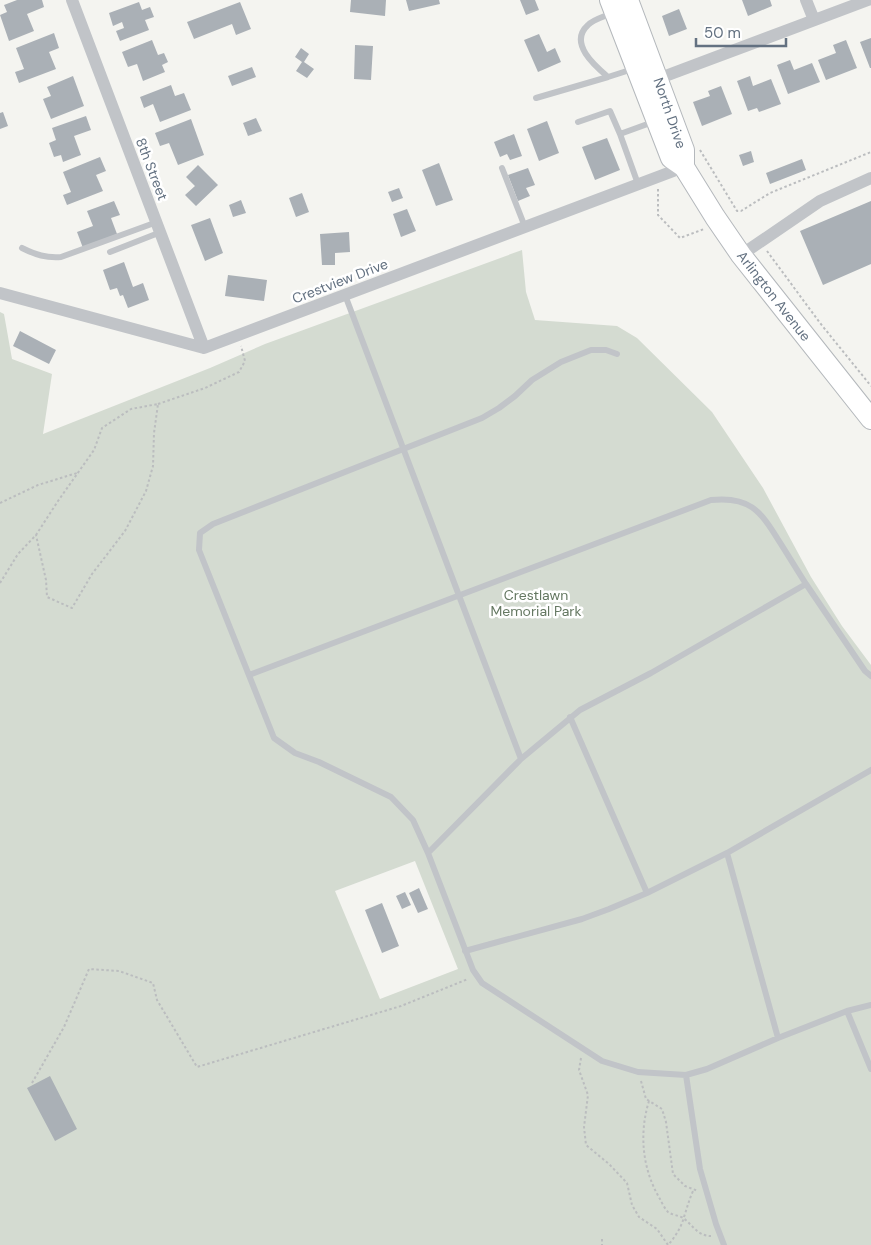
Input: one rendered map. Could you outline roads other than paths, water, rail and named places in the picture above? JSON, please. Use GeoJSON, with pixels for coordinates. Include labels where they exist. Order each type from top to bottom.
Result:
{"type":"FeatureCollection","features":[{"type":"Feature","properties":{"kind":"main road","name":"North Drive"},"geometry":{"type":"LineString","coordinates":[[618,4],[646,77],[684,150],[684,167]]}},
{"type":"Feature","properties":{"kind":"main road","name":"North Drive"},"geometry":{"type":"LineString","coordinates":[[646,77],[657,120],[672,158],[684,167]]}},
{"type":"Feature","properties":{"kind":"main road","name":"Arlington Avenue"},"geometry":{"type":"LineString","coordinates":[[684,167],[719,223],[742,254],[871,419]]}},
{"type":"Feature","properties":{"kind":"street","name":"8th Street"},"geometry":{"type":"LineString","coordinates":[[72,0],[204,348]]}},
{"type":"Feature","properties":{"kind":"street"},"geometry":{"type":"LineString","coordinates":[[806,0],[814,20]]}},
{"type":"Feature","properties":{"kind":"street"},"geometry":{"type":"LineString","coordinates":[[646,77],[868,0]]}},
{"type":"Feature","properties":{"kind":"street","name":"Crestview Drive"},"geometry":{"type":"LineString","coordinates":[[204,348],[684,167]]}},
{"type":"Feature","properties":{"kind":"street"},"geometry":{"type":"LineString","coordinates":[[742,254],[820,201],[871,178]]}},
{"type":"Feature","properties":{"kind":"street"},"geometry":{"type":"LineString","coordinates":[[0,293],[204,348]]}},
{"type":"Feature","properties":{"kind":"lane"},"geometry":{"type":"LineString","coordinates":[[608,77],[593,65],[587,56],[583,48],[582,37],[584,29],[589,24],[618,4]]}},
{"type":"Feature","properties":{"kind":"lane"},"geometry":{"type":"LineString","coordinates":[[536,98],[608,77],[646,77]]}},
{"type":"Feature","properties":{"kind":"lane"},"geometry":{"type":"LineString","coordinates":[[578,122],[610,111],[638,184]]}},
{"type":"Feature","properties":{"kind":"lane"},"geometry":{"type":"LineString","coordinates":[[620,134],[657,120]]}},
{"type":"Feature","properties":{"kind":"lane"},"geometry":{"type":"LineString","coordinates":[[502,168],[526,227]]}},
{"type":"Feature","properties":{"kind":"lane"},"geometry":{"type":"LineString","coordinates":[[22,248],[35,255],[49,258],[61,257],[159,227]]}},
{"type":"Feature","properties":{"kind":"lane"},"geometry":{"type":"LineString","coordinates":[[110,252],[159,227]]}},
{"type":"Feature","properties":{"kind":"lane"},"geometry":{"type":"LineString","coordinates":[[346,295],[521,759]]}},
{"type":"Feature","properties":{"kind":"lane"},"geometry":{"type":"LineString","coordinates":[[617,354],[606,350],[591,350],[561,362],[532,380],[515,396],[482,418],[213,524],[200,533],[199,550],[274,738],[295,753],[319,762],[391,796],[413,820],[428,853],[466,951],[482,983],[602,1061],[638,1072],[686,1075],[707,1069],[778,1038],[848,1011],[871,1005]]}},
{"type":"Feature","properties":{"kind":"lane"},"geometry":{"type":"LineString","coordinates":[[249,675],[711,500],[727,498],[746,504],[764,516],[806,584],[871,676]]}},
{"type":"Feature","properties":{"kind":"lane"},"geometry":{"type":"LineString","coordinates":[[428,853],[521,759],[570,717],[806,584]]}},
{"type":"Feature","properties":{"kind":"lane"},"geometry":{"type":"LineString","coordinates":[[570,717],[647,892]]}},
{"type":"Feature","properties":{"kind":"lane"},"geometry":{"type":"LineString","coordinates":[[466,951],[582,919],[647,892],[727,854],[871,770]]}},
{"type":"Feature","properties":{"kind":"lane"},"geometry":{"type":"LineString","coordinates":[[727,854],[778,1038]]}},
{"type":"Feature","properties":{"kind":"lane"},"geometry":{"type":"LineString","coordinates":[[848,1011],[871,1069]]}},
{"type":"Feature","properties":{"kind":"lane"},"geometry":{"type":"LineString","coordinates":[[686,1075],[700,1169],[724,1245]]}},
{"type":"Feature","properties":{"kind":"park label","name":"Crestlawn Memorial Park"},"geometry":{"type":"Point","coordinates":[536,604]}}]}
